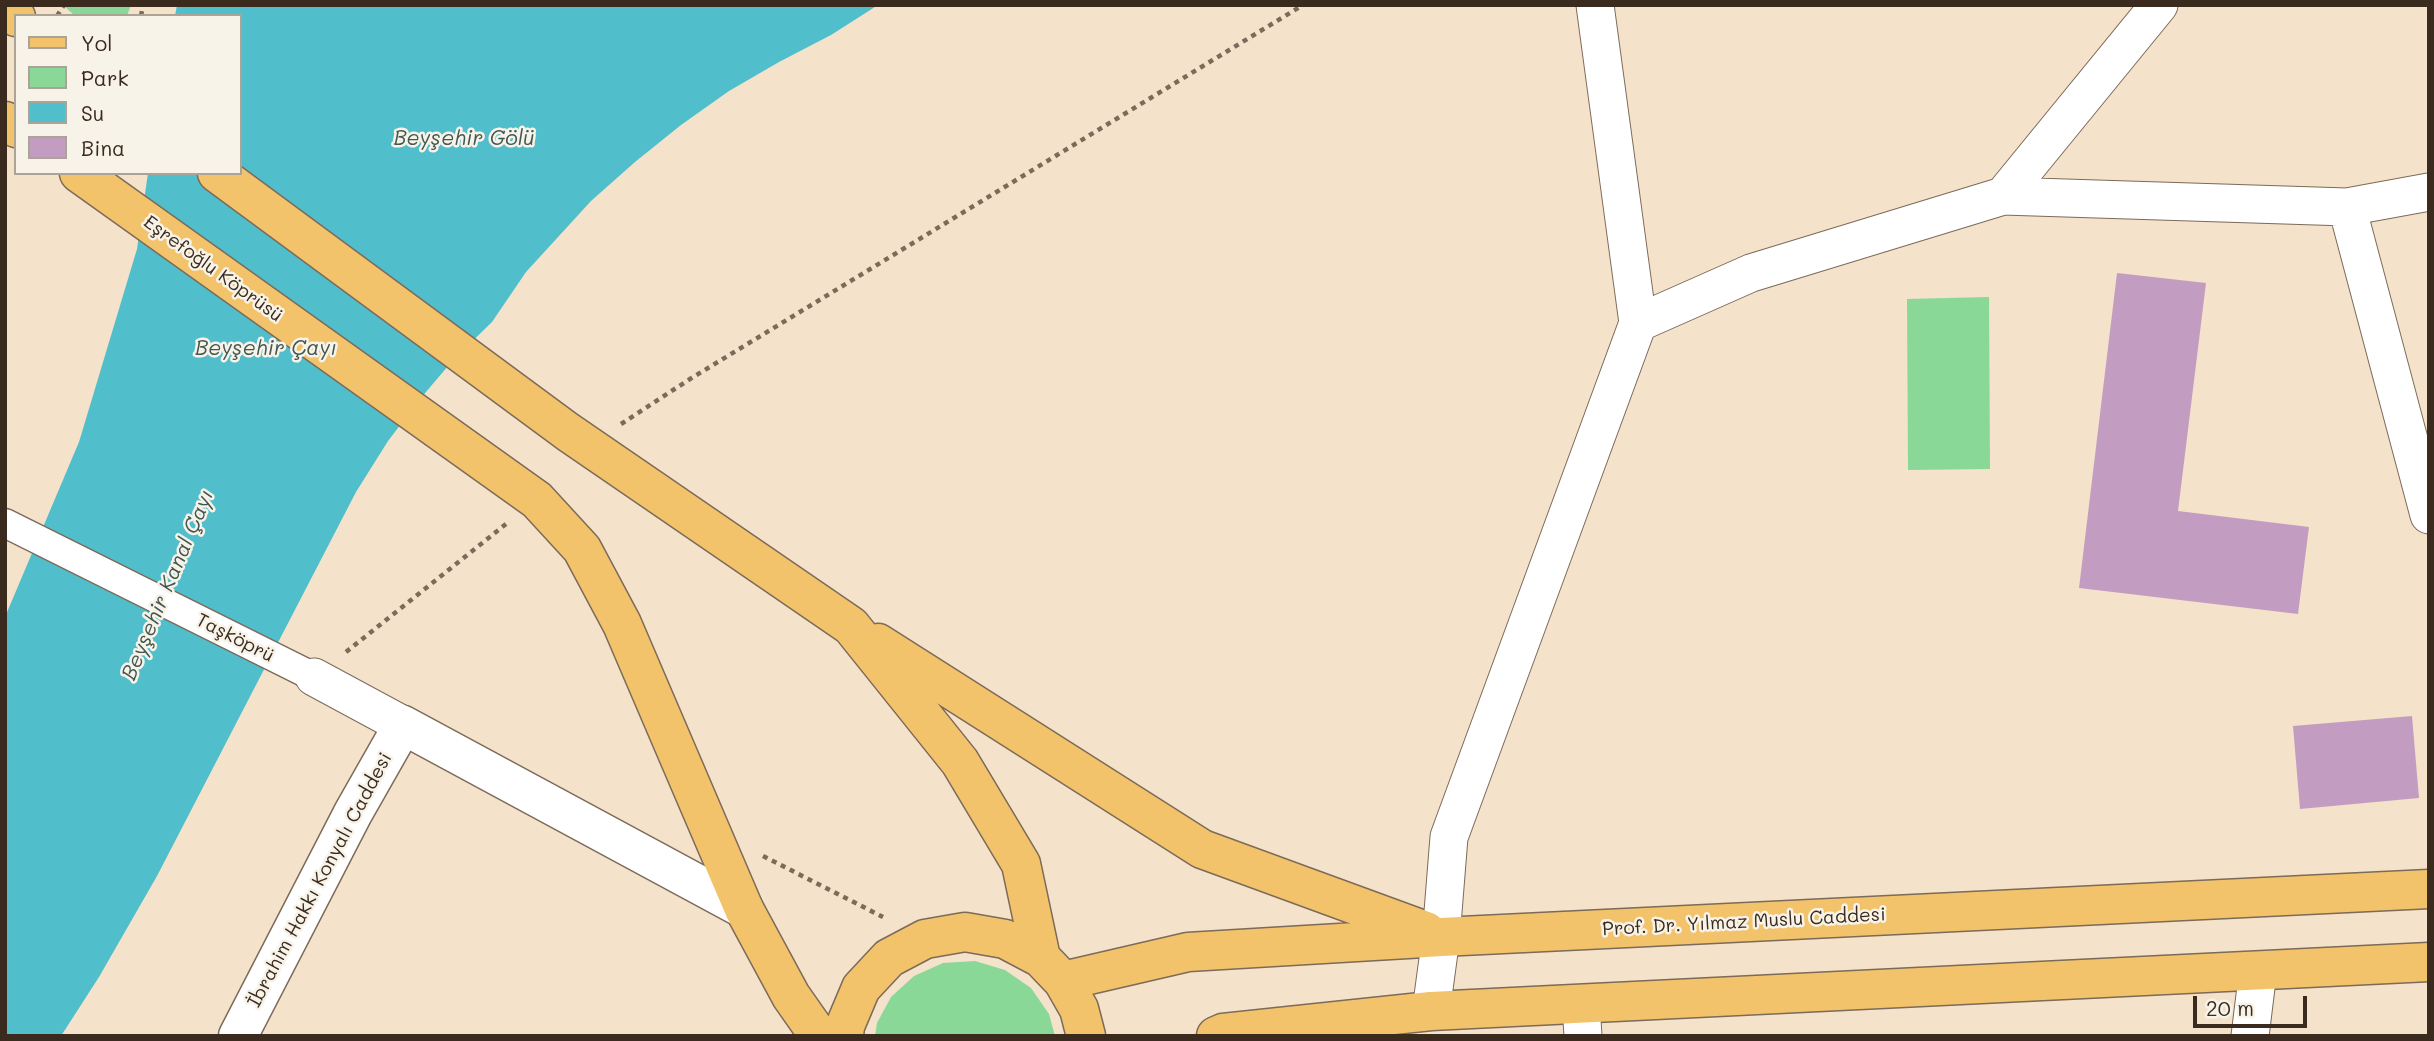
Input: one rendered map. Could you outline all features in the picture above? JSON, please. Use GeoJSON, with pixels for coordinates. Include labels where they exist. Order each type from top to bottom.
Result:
{"type":"FeatureCollection","features":[{"type":"Feature","properties":{"kind":"main road","name":"Eşrefoğlu Köprüsü"},"geometry":{"type":"LineString","coordinates":[[82,175],[528,494],[582,550],[615,611],[744,909],[791,996],[819,1036]]}},
{"type":"Feature","properties":{"kind":"main road"},"geometry":{"type":"LineString","coordinates":[[220,175],[581,441],[851,626],[1202,849],[1441,937]]}},
{"type":"Feature","properties":{"kind":"main road"},"geometry":{"type":"LineString","coordinates":[[851,626],[960,762],[1021,864],[1052,969],[1079,1009],[1086,1036]]}},
{"type":"Feature","properties":{"kind":"main road","name":"Prof. Dr. Yılmaz Muslu Caddesi"},"geometry":{"type":"LineString","coordinates":[[1052,969],[1188,952],[1441,937],[2429,889]]}},
{"type":"Feature","properties":{"kind":"main road"},"geometry":{"type":"LineString","coordinates":[[844,1036],[845,1026],[861,988],[889,958],[925,939],[965,932],[1005,939],[1052,969]]}},
{"type":"Feature","properties":{"kind":"main road"},"geometry":{"type":"LineString","coordinates":[[1216,1036],[1223,1033],[1431,1011],[1582,1020],[2258,971],[2429,962]]}},
{"type":"Feature","properties":{"kind":"street"},"geometry":{"type":"LineString","coordinates":[[1431,1011],[1441,937],[1449,837],[1638,323],[1595,5]]}},
{"type":"Feature","properties":{"kind":"street"},"geometry":{"type":"LineString","coordinates":[[2003,196],[2159,5]]}},
{"type":"Feature","properties":{"kind":"street"},"geometry":{"type":"LineString","coordinates":[[1638,323],[1751,273],[2003,196],[2347,207],[2429,192]]}},
{"type":"Feature","properties":{"kind":"street"},"geometry":{"type":"LineString","coordinates":[[2347,207],[2429,514]]}},
{"type":"Feature","properties":{"kind":"street","name":"Taşköprü"},"geometry":{"type":"LineString","coordinates":[[5,523],[314,677]]}},
{"type":"Feature","properties":{"kind":"street"},"geometry":{"type":"LineString","coordinates":[[314,677],[744,909]]}},
{"type":"Feature","properties":{"kind":"street","name":"İbrahim Hakkı Konyalı Caddesi"},"geometry":{"type":"LineString","coordinates":[[238,1036],[353,813],[403,725]]}},
{"type":"Feature","properties":{"kind":"street"},"geometry":{"type":"LineString","coordinates":[[2250,1036],[2258,971]]}},
{"type":"Feature","properties":{"kind":"path"},"geometry":{"type":"LineString","coordinates":[[581,441],[618,425],[1303,5]]}},
{"type":"Feature","properties":{"kind":"path"},"geometry":{"type":"LineString","coordinates":[[314,677],[528,494]]}},
{"type":"Feature","properties":{"kind":"path"},"geometry":{"type":"LineString","coordinates":[[710,829],[925,939]]}},
{"type":"Feature","properties":{"kind":"green space"},"geometry":{"type":"Polygon","coordinates":[[[63,5],[131,5],[128,14],[73,14],[63,5]]]}},
{"type":"Feature","properties":{"kind":"green space"},"geometry":{"type":"Polygon","coordinates":[[[1989,297],[1990,469],[1908,470],[1907,299],[1989,297]]]}},
{"type":"Feature","properties":{"kind":"green space"},"geometry":{"type":"Polygon","coordinates":[[[975,961],[1005,970],[1031,988],[1049,1014],[1055,1036],[875,1036],[877,1023],[891,997],[914,976],[943,963],[975,961]]]}},
{"type":"Feature","properties":{"kind":"water","name":"Beyşehir Çayı"},"geometry":{"type":"Polygon","coordinates":[[[177,5],[878,5],[831,35],[729,91],[681,125],[591,201],[526,272],[492,322],[454,359],[420,399],[388,441],[356,492],[157,876],[99,977],[61,1036],[5,1036],[5,617],[79,442],[137,249],[148,175],[242,175],[242,14],[175,14],[177,5]]]}},
{"type":"Feature","properties":{"kind":"building"},"geometry":{"type":"Polygon","coordinates":[[[2117,273],[2206,283],[2178,511],[2309,527],[2298,614],[2079,588],[2117,273]]]}},
{"type":"Feature","properties":{"kind":"building"},"geometry":{"type":"Polygon","coordinates":[[[2412,716],[2419,798],[2300,809],[2293,726],[2412,716]]]}},
{"type":"Feature","properties":{"kind":"water label","name":"Beyşehir Gölü"},"geometry":{"type":"Point","coordinates":[464,139]}},
{"type":"Feature","properties":{"kind":"water label","name":"Beyşehir Kanal Çayı"},"geometry":{"type":"Point","coordinates":[168,585]}}]}
